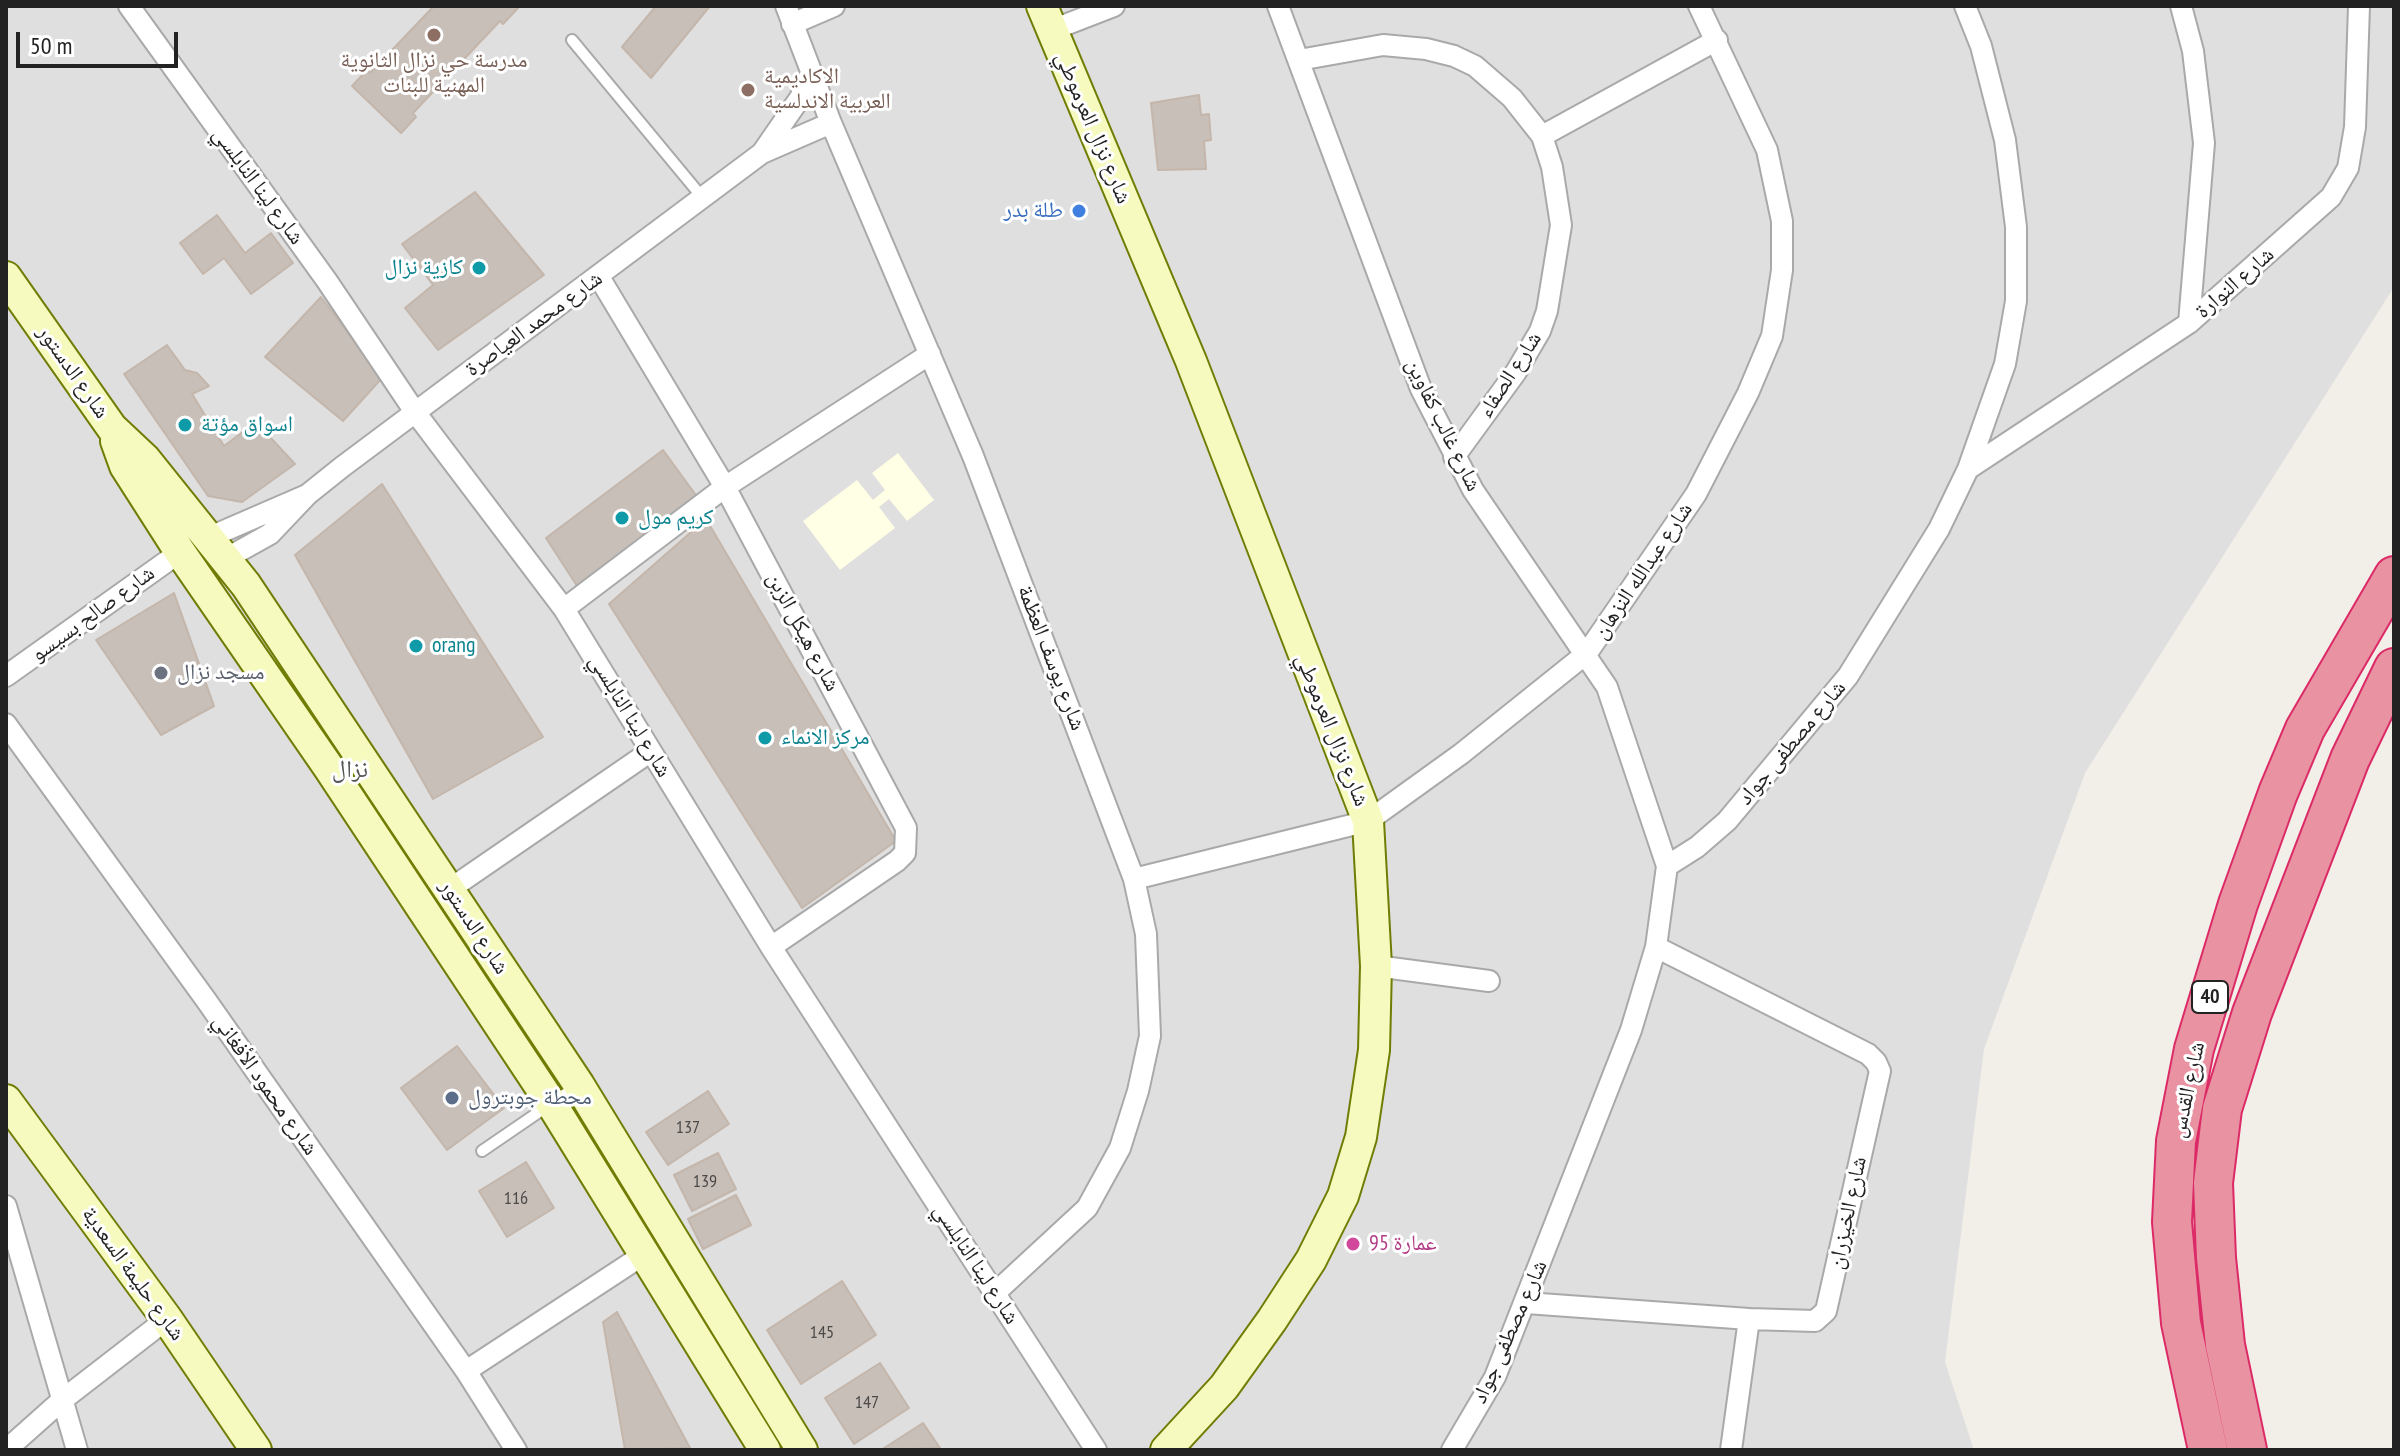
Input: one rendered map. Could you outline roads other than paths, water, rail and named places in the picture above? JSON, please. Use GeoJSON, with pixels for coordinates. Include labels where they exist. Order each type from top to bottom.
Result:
{"type":"FeatureCollection","features":[{"type":"Feature","properties":{"kind":"highway","name":"شارع القدس"},"geometry":{"type":"LineString","coordinates":[[2208,1450],[2181,1323],[2172,1222],[2176,1141],[2194,1049],[2238,904],[2283,780],[2305,729],[2394,576]]}},
{"type":"Feature","properties":{"kind":"highway","name":"شارع القدس"},"geometry":{"type":"LineString","coordinates":[[2247,1450],[2225,1345],[2216,1258],[2213,1183],[2222,1109],[2252,1013],[2350,759],[2394,668]]}},
{"type":"Feature","properties":{"kind":"street","name":"شارع لينا النابلسي"},"geometry":{"type":"LineString","coordinates":[[129,6],[327,281],[415,412],[564,609],[771,947],[1096,1450]]}},
{"type":"Feature","properties":{"kind":"street"},"geometry":{"type":"LineString","coordinates":[[789,15],[834,6]]}},
{"type":"Feature","properties":{"kind":"street"},"geometry":{"type":"LineString","coordinates":[[1047,18],[1114,6]]}},
{"type":"Feature","properties":{"kind":"street","name":"شارع غالب كفاوين"},"geometry":{"type":"LineString","coordinates":[[1278,6],[1421,389],[1454,457],[1502,536],[1587,653],[1612,700],[1667,866]]}},
{"type":"Feature","properties":{"kind":"street","name":"شارع عبدالله النزهان"},"geometry":{"type":"LineString","coordinates":[[1134,879],[1368,821],[1461,754],[1587,653],[1696,494],[1748,393],[1772,336],[1782,270],[1782,221],[1767,150],[1699,6]]}},
{"type":"Feature","properties":{"kind":"street","name":"شارع مصطفى جواد"},"geometry":{"type":"LineString","coordinates":[[1452,1450],[1495,1377],[1631,1030],[1656,947],[1667,866],[1697,847],[1727,821],[1848,676],[1902,593],[1968,469],[2005,364],[2016,301],[2016,227],[2005,140],[1981,46],[1965,6]]}},
{"type":"Feature","properties":{"kind":"street"},"geometry":{"type":"LineString","coordinates":[[2181,6],[2193,51],[2204,143],[2189,323]]}},
{"type":"Feature","properties":{"kind":"street","name":"شارع النوارة"},"geometry":{"type":"LineString","coordinates":[[1968,469],[2189,323],[2331,197],[2348,168],[2355,127],[2359,6]]}},
{"type":"Feature","properties":{"kind":"street","name":"شارع يوسف العظمة"},"geometry":{"type":"LineString","coordinates":[[789,15],[831,123],[973,456],[1134,879],[1146,934],[1150,1036],[1128,1127],[1104,1181],[1087,1208],[995,1293]]}},
{"type":"Feature","properties":{"kind":"street","name":"شارع نزال العرموطي"},"geometry":{"type":"LineString","coordinates":[[1047,18],[1191,361],[1368,821],[1376,966],[1371,1088],[1361,1137],[1343,1196],[1311,1260],[1224,1387],[1162,1447]]}},
{"type":"Feature","properties":{"kind":"street"},"geometry":{"type":"LineString","coordinates":[[1542,136],[1717,40]]}},
{"type":"Feature","properties":{"kind":"street","name":"شارع الصفاء"},"geometry":{"type":"LineString","coordinates":[[1299,60],[1383,45],[1426,49],[1454,56],[1475,66],[1512,98],[1542,136],[1552,167],[1561,225],[1547,311],[1540,331],[1516,372],[1454,457]]}},
{"type":"Feature","properties":{"kind":"street","name":"شارع محمد العياصرة"},"geometry":{"type":"LineString","coordinates":[[762,153],[800,98],[811,73]]}},
{"type":"Feature","properties":{"kind":"street","name":"شارع محمد العياصرة"},"geometry":{"type":"LineString","coordinates":[[187,562],[218,548],[270,534],[307,495],[762,153],[831,123]]}},
{"type":"Feature","properties":{"kind":"street","name":"شارع هيكل الزبن"},"geometry":{"type":"LineString","coordinates":[[599,277],[725,487],[906,828],[905,853],[897,861],[771,947]]}},
{"type":"Feature","properties":{"kind":"street","name":"شارع الدستور"},"geometry":{"type":"LineString","coordinates":[[6,278],[112,428],[145,459],[218,548],[450,889],[579,1085],[802,1450]]}},
{"type":"Feature","properties":{"kind":"street"},"geometry":{"type":"LineString","coordinates":[[564,609],[725,487],[930,354]]}},
{"type":"Feature","properties":{"kind":"street","name":"شارع الدستور"},"geometry":{"type":"LineString","coordinates":[[112,428],[125,466],[551,1103],[765,1450]]}},
{"type":"Feature","properties":{"kind":"street","name":"شارع صالح بسيسو"},"geometry":{"type":"LineString","coordinates":[[6,676],[187,562]]}},
{"type":"Feature","properties":{"kind":"street","name":"شارع محمود الأفغاني"},"geometry":{"type":"LineString","coordinates":[[6,724],[466,1371],[516,1450]]}},
{"type":"Feature","properties":{"kind":"street"},"geometry":{"type":"LineString","coordinates":[[450,889],[651,751]]}},
{"type":"Feature","properties":{"kind":"street","name":"شارع الخيزران"},"geometry":{"type":"LineString","coordinates":[[1526,1303],[1815,1321],[1826,1311],[1880,1071],[1868,1054],[1656,947]]}},
{"type":"Feature","properties":{"kind":"street"},"geometry":{"type":"LineString","coordinates":[[1376,966],[1489,981]]}},
{"type":"Feature","properties":{"kind":"street","name":"شارع حليمة السعدية"},"geometry":{"type":"LineString","coordinates":[[6,1100],[167,1319],[256,1450]]}},
{"type":"Feature","properties":{"kind":"street"},"geometry":{"type":"LineString","coordinates":[[6,1206],[77,1450]]}},
{"type":"Feature","properties":{"kind":"street"},"geometry":{"type":"LineString","coordinates":[[466,1371],[643,1255]]}},
{"type":"Feature","properties":{"kind":"street"},"geometry":{"type":"LineString","coordinates":[[6,1450],[61,1401],[167,1319]]}},
{"type":"Feature","properties":{"kind":"street"},"geometry":{"type":"LineString","coordinates":[[1731,1450],[1749,1319]]}},
{"type":"Feature","properties":{"kind":"lane"},"geometry":{"type":"LineString","coordinates":[[572,40],[702,197]]}},
{"type":"Feature","properties":{"kind":"lane"},"geometry":{"type":"LineString","coordinates":[[482,1151],[579,1085]]}},
{"type":"Feature","properties":{"kind":"place","name":"مدرسة حي نزال الثانوية المهنية للبنات"},"geometry":{"type":"Point","coordinates":[434,35]}},
{"type":"Feature","properties":{"kind":"place","name":"الاكاديمية العربية الاندلسية"},"geometry":{"type":"Point","coordinates":[748,90]}},
{"type":"Feature","properties":{"kind":"place","name":"طلة بدر"},"geometry":{"type":"Point","coordinates":[1079,211]}},
{"type":"Feature","properties":{"kind":"place","name":"كازية نزال"},"geometry":{"type":"Point","coordinates":[479,268]}},
{"type":"Feature","properties":{"kind":"place","name":"اسواق مؤتة"},"geometry":{"type":"Point","coordinates":[185,425]}},
{"type":"Feature","properties":{"kind":"place","name":"كريم مول"},"geometry":{"type":"Point","coordinates":[622,518]}},
{"type":"Feature","properties":{"kind":"place","name":"orang"},"geometry":{"type":"Point","coordinates":[416,646]}},
{"type":"Feature","properties":{"kind":"place","name":"مسجد نزال"},"geometry":{"type":"Point","coordinates":[161,673]}},
{"type":"Feature","properties":{"kind":"place","name":"مركز الانماء"},"geometry":{"type":"Point","coordinates":[765,738]}},
{"type":"Feature","properties":{"kind":"place","name":"محطة جوبترول"},"geometry":{"type":"Point","coordinates":[452,1098]}},
{"type":"Feature","properties":{"kind":"place","name":"عمارة 95"},"geometry":{"type":"Point","coordinates":[1353,1244]}},
{"type":"Feature","properties":{"kind":"district","name":"نزال"},"geometry":{"type":"Point","coordinates":[350,770]}}]}
